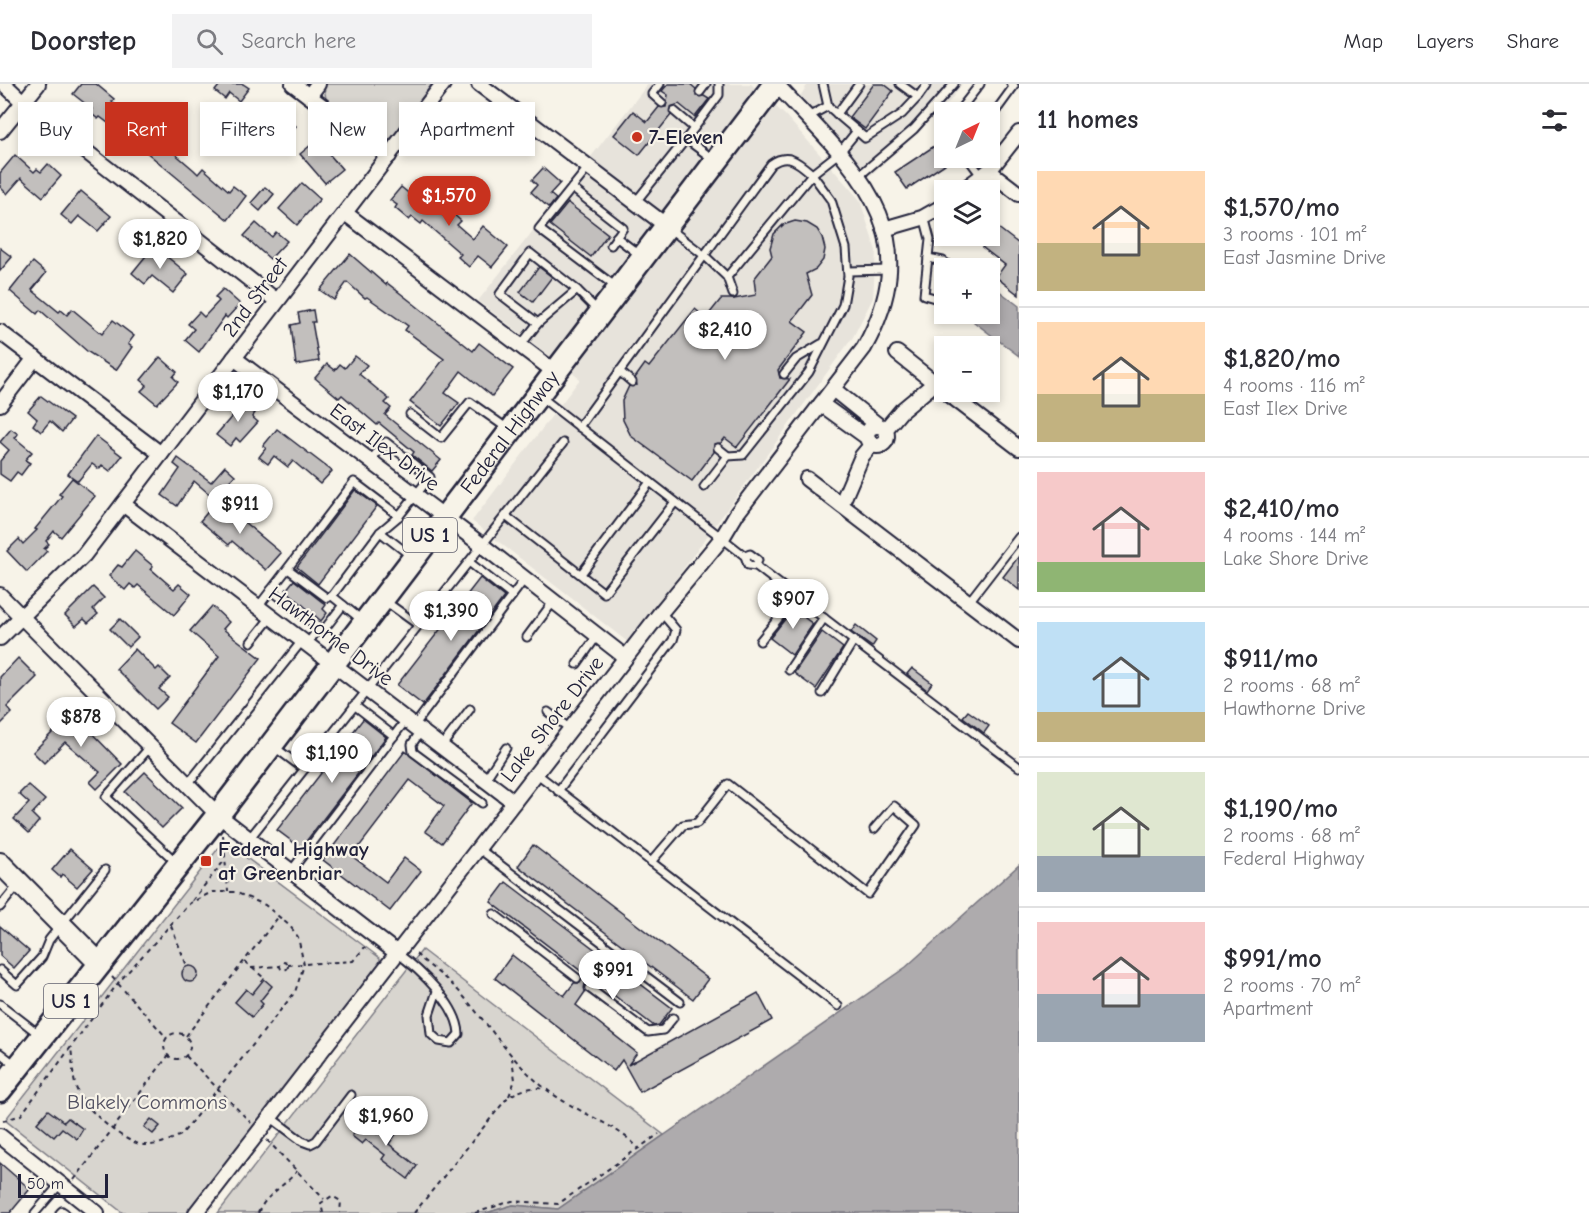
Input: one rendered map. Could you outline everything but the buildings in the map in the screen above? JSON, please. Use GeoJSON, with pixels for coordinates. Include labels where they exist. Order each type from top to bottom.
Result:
{"type":"FeatureCollection","features":[{"type":"Feature","properties":{"kind":"main road","name":"Federal Highway"},"geometry":{"type":"LineString","coordinates":[[0,1090],[218,815],[775,84]]}},
{"type":"Feature","properties":{"kind":"street"},"geometry":{"type":"LineString","coordinates":[[4,84],[23,102]]}},
{"type":"Feature","properties":{"kind":"street"},"geometry":{"type":"LineString","coordinates":[[25,102],[38,84]]}},
{"type":"Feature","properties":{"kind":"street"},"geometry":{"type":"LineString","coordinates":[[293,84],[389,156]]}},
{"type":"Feature","properties":{"kind":"street"},"geometry":{"type":"LineString","coordinates":[[309,96],[318,84]]}},
{"type":"Feature","properties":{"kind":"street","name":"2nd Street"},"geometry":{"type":"LineString","coordinates":[[0,638],[84,555],[443,84]]}},
{"type":"Feature","properties":{"kind":"street"},"geometry":{"type":"LineString","coordinates":[[479,84],[634,204],[668,227]]}},
{"type":"Feature","properties":{"kind":"street","name":"Lake Shore Drive"},"geometry":{"type":"LineString","coordinates":[[195,1213],[625,657],[722,538],[737,513],[864,348],[874,330],[886,291],[889,270],[884,229],[871,193],[860,175],[840,152],[775,84]]}},
{"type":"Feature","properties":{"kind":"street"},"geometry":{"type":"LineString","coordinates":[[0,131],[18,110]]}},
{"type":"Feature","properties":{"kind":"street"},"geometry":{"type":"LineString","coordinates":[[977,180],[986,174],[1019,133]]}},
{"type":"Feature","properties":{"kind":"street"},"geometry":{"type":"LineString","coordinates":[[92,156],[277,301]]}},
{"type":"Feature","properties":{"kind":"street"},"geometry":{"type":"LineString","coordinates":[[986,174],[1019,194]]}},
{"type":"Feature","properties":{"kind":"street"},"geometry":{"type":"LineString","coordinates":[[884,229],[934,211]]}},
{"type":"Feature","properties":{"kind":"street"},"geometry":{"type":"LineString","coordinates":[[345,213],[555,372]]}},
{"type":"Feature","properties":{"kind":"street"},"geometry":{"type":"LineString","coordinates":[[0,332],[161,454]]}},
{"type":"Feature","properties":{"kind":"street"},"geometry":{"type":"LineString","coordinates":[[897,353],[934,382]]}},
{"type":"Feature","properties":{"kind":"street"},"geometry":{"type":"LineString","coordinates":[[0,404],[35,358]]}},
{"type":"Feature","properties":{"kind":"street","name":"East Ilex Drive"},"geometry":{"type":"LineString","coordinates":[[234,358],[483,546],[625,657]]}},
{"type":"Feature","properties":{"kind":"street"},"geometry":{"type":"LineString","coordinates":[[821,404],[878,446],[885,442],[887,437],[882,428],[833,389]]}},
{"type":"Feature","properties":{"kind":"street"},"geometry":{"type":"LineString","coordinates":[[882,428],[901,411],[934,392]]}},
{"type":"Feature","properties":{"kind":"street"},"geometry":{"type":"LineString","coordinates":[[960,402],[1019,447]]}},
{"type":"Feature","properties":{"kind":"street"},"geometry":{"type":"LineString","coordinates":[[841,505],[870,441]]}},
{"type":"Feature","properties":{"kind":"street"},"geometry":{"type":"LineString","coordinates":[[807,479],[1019,641]]}},
{"type":"Feature","properties":{"kind":"street","name":"Hawthorne Drive"},"geometry":{"type":"LineString","coordinates":[[123,504],[514,802]]}},
{"type":"Feature","properties":{"kind":"street"},"geometry":{"type":"LineString","coordinates":[[0,596],[218,815],[397,953]]}},
{"type":"Feature","properties":{"kind":"street"},"geometry":{"type":"LineString","coordinates":[[0,864],[100,964]]}},
{"type":"Feature","properties":{"kind":"street"},"geometry":{"type":"LineString","coordinates":[[0,1136],[97,1213]]}},
{"type":"Feature","properties":{"kind":"lane"},"geometry":{"type":"LineString","coordinates":[[660,84],[652,94],[662,103]]}},
{"type":"Feature","properties":{"kind":"lane"},"geometry":{"type":"LineString","coordinates":[[700,92],[706,84]]}},
{"type":"Feature","properties":{"kind":"lane"},"geometry":{"type":"LineString","coordinates":[[634,204],[719,95],[719,84]]}},
{"type":"Feature","properties":{"kind":"lane"},"geometry":{"type":"LineString","coordinates":[[823,84],[828,106],[865,138],[902,114],[926,87]]}},
{"type":"Feature","properties":{"kind":"lane"},"geometry":{"type":"LineString","coordinates":[[837,114],[859,84]]}},
{"type":"Feature","properties":{"kind":"lane"},"geometry":{"type":"LineString","coordinates":[[900,84],[918,97]]}},
{"type":"Feature","properties":{"kind":"lane"},"geometry":{"type":"LineString","coordinates":[[860,175],[933,110],[954,84]]}},
{"type":"Feature","properties":{"kind":"lane"},"geometry":{"type":"LineString","coordinates":[[966,102],[980,84]]}},
{"type":"Feature","properties":{"kind":"lane"},"geometry":{"type":"LineString","coordinates":[[1000,106],[1014,86],[1011,84]]}},
{"type":"Feature","properties":{"kind":"lane"},"geometry":{"type":"LineString","coordinates":[[807,118],[828,106]]}},
{"type":"Feature","properties":{"kind":"lane"},"geometry":{"type":"LineString","coordinates":[[681,117],[687,110]]}},
{"type":"Feature","properties":{"kind":"lane"},"geometry":{"type":"LineString","coordinates":[[674,111],[694,128]]}},
{"type":"Feature","properties":{"kind":"lane"},"geometry":{"type":"LineString","coordinates":[[728,278],[812,174],[840,152],[857,131]]}},
{"type":"Feature","properties":{"kind":"lane"},"geometry":{"type":"LineString","coordinates":[[686,139],[716,161]]}},
{"type":"Feature","properties":{"kind":"lane"},"geometry":{"type":"LineString","coordinates":[[579,427],[771,164],[778,159],[795,159],[812,174],[831,200],[839,221],[846,248],[848,271],[843,305],[821,344],[809,372],[743,455],[728,456],[718,448]]}},
{"type":"Feature","properties":{"kind":"lane"},"geometry":{"type":"LineString","coordinates":[[588,168],[539,229],[618,289]]}},
{"type":"Feature","properties":{"kind":"lane"},"geometry":{"type":"LineString","coordinates":[[979,168],[986,174]]}},
{"type":"Feature","properties":{"kind":"lane"},"geometry":{"type":"LineString","coordinates":[[573,188],[623,228],[611,245]]}},
{"type":"Feature","properties":{"kind":"lane"},"geometry":{"type":"LineString","coordinates":[[924,216],[930,239],[924,295],[934,298]]}},
{"type":"Feature","properties":{"kind":"lane"},"geometry":{"type":"LineString","coordinates":[[668,227],[705,256],[728,278],[733,294]]}},
{"type":"Feature","properties":{"kind":"lane"},"geometry":{"type":"LineString","coordinates":[[616,237],[644,258]]}},
{"type":"Feature","properties":{"kind":"lane"},"geometry":{"type":"LineString","coordinates":[[538,322],[500,294],[530,253],[578,290],[600,312]]}},
{"type":"Feature","properties":{"kind":"lane"},"geometry":{"type":"LineString","coordinates":[[927,258],[934,259]]}},
{"type":"Feature","properties":{"kind":"lane"},"geometry":{"type":"LineString","coordinates":[[848,271],[889,270]]}},
{"type":"Feature","properties":{"kind":"lane"},"geometry":{"type":"LineString","coordinates":[[520,346],[538,322],[578,290]]}},
{"type":"Feature","properties":{"kind":"lane"},"geometry":{"type":"LineString","coordinates":[[784,374],[796,359],[821,344]]}},
{"type":"Feature","properties":{"kind":"lane"},"geometry":{"type":"LineString","coordinates":[[620,371],[632,382]]}},
{"type":"Feature","properties":{"kind":"lane"},"geometry":{"type":"LineString","coordinates":[[538,394],[745,556],[752,554],[755,556],[758,560],[756,566],[795,598],[854,640],[1019,767]]}},
{"type":"Feature","properties":{"kind":"lane"},"geometry":{"type":"LineString","coordinates":[[410,414],[441,438],[470,402],[510,431]]}},
{"type":"Feature","properties":{"kind":"lane"},"geometry":{"type":"LineString","coordinates":[[288,569],[327,598],[332,596],[380,532],[399,516],[430,477],[386,442],[369,462]]}},
{"type":"Feature","properties":{"kind":"lane"},"geometry":{"type":"LineString","coordinates":[[249,839],[417,624],[507,517],[563,443]]}},
{"type":"Feature","properties":{"kind":"lane"},"geometry":{"type":"LineString","coordinates":[[704,487],[728,456]]}},
{"type":"Feature","properties":{"kind":"lane"},"geometry":{"type":"LineString","coordinates":[[258,607],[354,482],[399,516]]}},
{"type":"Feature","properties":{"kind":"lane"},"geometry":{"type":"LineString","coordinates":[[581,574],[650,482]]}},
{"type":"Feature","properties":{"kind":"lane"},"geometry":{"type":"LineString","coordinates":[[507,517],[604,593],[675,502]]}},
{"type":"Feature","properties":{"kind":"lane"},"geometry":{"type":"LineString","coordinates":[[380,532],[413,557]]}},
{"type":"Feature","properties":{"kind":"lane"},"geometry":{"type":"LineString","coordinates":[[968,603],[1019,537]]}},
{"type":"Feature","properties":{"kind":"lane"},"geometry":{"type":"LineString","coordinates":[[470,562],[512,596]]}},
{"type":"Feature","properties":{"kind":"lane"},"geometry":{"type":"LineString","coordinates":[[291,871],[394,736],[414,726],[524,580]]}},
{"type":"Feature","properties":{"kind":"lane"},"geometry":{"type":"LineString","coordinates":[[271,590],[323,631],[343,605]]}},
{"type":"Feature","properties":{"kind":"lane"},"geometry":{"type":"LineString","coordinates":[[332,596],[364,622]]}},
{"type":"Feature","properties":{"kind":"lane"},"geometry":{"type":"LineString","coordinates":[[760,641],[795,598]]}},
{"type":"Feature","properties":{"kind":"lane"},"geometry":{"type":"LineString","coordinates":[[382,599],[417,624]]}},
{"type":"Feature","properties":{"kind":"lane"},"geometry":{"type":"LineString","coordinates":[[527,637],[553,602]]}},
{"type":"Feature","properties":{"kind":"lane"},"geometry":{"type":"LineString","coordinates":[[558,791],[673,640],[676,630],[661,612]]}},
{"type":"Feature","properties":{"kind":"lane"},"geometry":{"type":"LineString","coordinates":[[251,642],[271,617]]}},
{"type":"Feature","properties":{"kind":"lane"},"geometry":{"type":"LineString","coordinates":[[789,670],[824,618]]}},
{"type":"Feature","properties":{"kind":"lane"},"geometry":{"type":"LineString","coordinates":[[188,784],[319,628]]}},
{"type":"Feature","properties":{"kind":"lane"},"geometry":{"type":"LineString","coordinates":[[577,664],[597,636]]}},
{"type":"Feature","properties":{"kind":"lane"},"geometry":{"type":"LineString","coordinates":[[822,693],[854,640]]}},
{"type":"Feature","properties":{"kind":"lane"},"geometry":{"type":"LineString","coordinates":[[354,705],[394,736]]}},
{"type":"Feature","properties":{"kind":"lane"},"geometry":{"type":"LineString","coordinates":[[441,747],[470,710]]}},
{"type":"Feature","properties":{"kind":"lane"},"geometry":{"type":"LineString","coordinates":[[548,712],[570,729]]}},
{"type":"Feature","properties":{"kind":"lane"},"geometry":{"type":"LineString","coordinates":[[414,726],[413,752],[482,803]]}},
{"type":"Feature","properties":{"kind":"lane"},"geometry":{"type":"LineString","coordinates":[[271,745],[304,769]]}},
{"type":"Feature","properties":{"kind":"lane"},"geometry":{"type":"LineString","coordinates":[[150,747],[106,797],[178,865]]}},
{"type":"Feature","properties":{"kind":"lane"},"geometry":{"type":"LineString","coordinates":[[485,780],[506,748]]}},
{"type":"Feature","properties":{"kind":"lane"},"geometry":{"type":"LineString","coordinates":[[536,773],[838,1006]]}},
{"type":"Feature","properties":{"kind":"lane"},"geometry":{"type":"LineString","coordinates":[[651,862],[683,825],[697,823],[728,784],[868,894],[916,825],[894,806],[874,830]]}},
{"type":"Feature","properties":{"kind":"lane"},"geometry":{"type":"LineString","coordinates":[[478,848],[680,1002]]}},
{"type":"Feature","properties":{"kind":"lane"},"geometry":{"type":"LineString","coordinates":[[0,970],[18,985],[42,957],[49,940],[105,870]]}},
{"type":"Feature","properties":{"kind":"lane"},"geometry":{"type":"LineString","coordinates":[[0,907],[20,883]]}},
{"type":"Feature","properties":{"kind":"lane"},"geometry":{"type":"LineString","coordinates":[[494,914],[577,978]]}},
{"type":"Feature","properties":{"kind":"lane"},"geometry":{"type":"LineString","coordinates":[[397,953],[419,969],[437,991],[459,1028],[456,1040],[451,1043],[439,1041],[431,1034],[429,1015],[437,991]]}},
{"type":"Feature","properties":{"kind":"lane"},"geometry":{"type":"LineString","coordinates":[[589,988],[648,1032],[663,1030],[673,1018]]}},
{"type":"Feature","properties":{"kind":"lane"},"geometry":{"type":"LineString","coordinates":[[0,1004],[42,1037]]}},
{"type":"Feature","properties":{"kind":"lane"},"geometry":{"type":"LineString","coordinates":[[0,1053],[19,1067]]}},
{"type":"Feature","properties":{"kind":"lane"},"geometry":{"type":"LineString","coordinates":[[270,1117],[302,1142],[310,1144],[316,1141],[351,1095]]}},
{"type":"Feature","properties":{"kind":"lane"},"geometry":{"type":"LineString","coordinates":[[34,1213],[63,1186]]}},
{"type":"Feature","properties":{"kind":"lane"},"geometry":{"type":"LineString","coordinates":[[60,1213],[62,1211],[65,1213]]}},
{"type":"Feature","properties":{"kind":"path"},"geometry":{"type":"LineString","coordinates":[[218,815],[224,840],[228,891]]}},
{"type":"Feature","properties":{"kind":"path"},"geometry":{"type":"LineString","coordinates":[[3,1121],[21,1115],[118,983],[171,927],[225,860]]}},
{"type":"Feature","properties":{"kind":"path"},"geometry":{"type":"LineString","coordinates":[[71,1048],[77,1089],[89,1108],[113,1129],[129,1140],[144,1145],[163,1144],[181,1136],[295,992],[304,965],[298,937],[279,916],[253,898],[228,891],[212,892],[190,903]]}},
{"type":"Feature","properties":{"kind":"path"},"geometry":{"type":"LineString","coordinates":[[186,1036],[279,916]]}},
{"type":"Feature","properties":{"kind":"path"},"geometry":{"type":"LineString","coordinates":[[171,927],[187,966]]}},
{"type":"Feature","properties":{"kind":"path"},"geometry":{"type":"LineString","coordinates":[[251,968],[280,966],[284,962],[288,965],[304,965],[353,961],[365,947]]}},
{"type":"Feature","properties":{"kind":"path"},"geometry":{"type":"LineString","coordinates":[[416,954],[462,995],[511,1056],[545,1089],[581,1113],[614,1129],[638,1149]]}},
{"type":"Feature","properties":{"kind":"path"},"geometry":{"type":"LineString","coordinates":[[244,961],[263,977]]}},
{"type":"Feature","properties":{"kind":"path"},"geometry":{"type":"LineString","coordinates":[[100,964],[167,1038]]}},
{"type":"Feature","properties":{"kind":"path"},"geometry":{"type":"LineString","coordinates":[[280,966],[284,970],[288,965]]}},
{"type":"Feature","properties":{"kind":"path"},"geometry":{"type":"LineString","coordinates":[[175,1033],[186,1036],[191,1044],[186,1056],[178,1059],[168,1056],[164,1046],[167,1038],[175,1033]]}},
{"type":"Feature","properties":{"kind":"path"},"geometry":{"type":"LineString","coordinates":[[63,1186],[113,1129],[168,1056]]}},
{"type":"Feature","properties":{"kind":"path"},"geometry":{"type":"LineString","coordinates":[[414,1213],[508,1097],[515,1080],[511,1056]]}},
{"type":"Feature","properties":{"kind":"path"},"geometry":{"type":"LineString","coordinates":[[508,1097],[522,1089],[545,1089]]}},
{"type":"Feature","properties":{"kind":"path"},"geometry":{"type":"LineString","coordinates":[[475,1213],[512,1201],[558,1204],[659,1134]]}},
{"type":"Feature","properties":{"kind":"path"},"geometry":{"type":"LineString","coordinates":[[258,1213],[279,1186],[290,1180],[297,1171]]}},
{"type":"Feature","properties":{"kind":"path"},"geometry":{"type":"LineString","coordinates":[[323,1213],[321,1203],[325,1198],[332,1196],[340,1201],[340,1213]]}},
{"type":"Feature","properties":{"kind":"shaded area"},"geometry":{"type":"Polygon","coordinates":[[[648,84],[751,84],[785,115],[860,200],[876,251],[873,298],[853,337],[629,643],[472,521],[580,379],[478,301],[648,84]]]}},
{"type":"Feature","properties":{"kind":"shaded area"},"geometry":{"type":"Polygon","coordinates":[[[808,84],[962,84],[949,102],[934,102],[934,116],[871,175],[799,98],[808,84]]]}},
{"type":"Feature","properties":{"kind":"shaded area"},"geometry":{"type":"Polygon","coordinates":[[[1000,292],[1019,306],[1019,356],[1000,342],[1000,336],[993,336],[977,324],[1000,324],[1000,292]]]}},
{"type":"Feature","properties":{"kind":"shaded area"},"geometry":{"type":"Polygon","coordinates":[[[1019,865],[1019,1213],[486,1213],[513,1205],[558,1209],[906,967],[1019,865]]]}},
{"type":"Feature","properties":{"kind":"green space"},"geometry":{"type":"Polygon","coordinates":[[[326,84],[432,84],[419,102],[399,102],[399,129],[387,141],[387,102],[330,102],[326,99],[324,87],[326,84]]]}},
{"type":"Feature","properties":{"kind":"green space","name":"Blakely Commons"},"geometry":{"type":"Polygon","coordinates":[[[224,841],[380,958],[379,967],[188,1213],[123,1213],[5,1120],[224,841]]]}},
{"type":"Feature","properties":{"kind":"green space"},"geometry":{"type":"Polygon","coordinates":[[[422,950],[664,1135],[558,1209],[513,1205],[486,1213],[218,1213],[422,950]]]}},
{"type":"Feature","properties":{"kind":"place","name":"7-Eleven"},"geometry":{"type":"Point","coordinates":[637,137]}},
{"type":"Feature","properties":{"kind":"place","name":"Federal Highway at Greenbriar"},"geometry":{"type":"Point","coordinates":[206,861]}}]}
